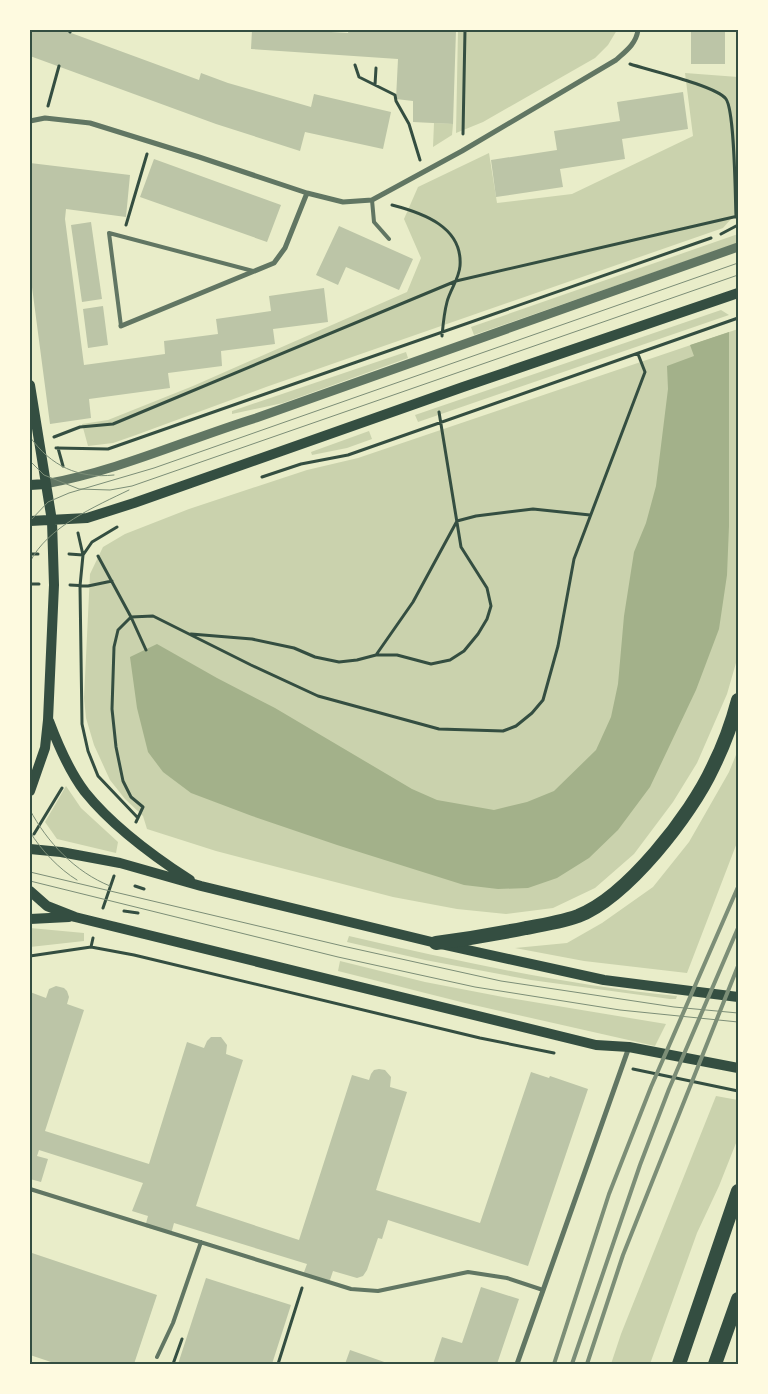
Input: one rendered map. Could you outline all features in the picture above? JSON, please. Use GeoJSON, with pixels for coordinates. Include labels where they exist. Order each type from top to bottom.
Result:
{"type":"FeatureCollection","features":[{"type":"Feature","properties":{"kind":"highway"},"geometry":{"type":"LineString","coordinates":[[436,943],[545,925],[578,916],[607,900],[639,872],[687,811],[712,769],[730,729],[738,700]]}},
{"type":"Feature","properties":{"kind":"highway"},"geometry":{"type":"LineString","coordinates":[[679,1364],[738,1190]]}},
{"type":"Feature","properties":{"kind":"highway"},"geometry":{"type":"LineString","coordinates":[[715,1364],[738,1299]]}},
{"type":"Feature","properties":{"kind":"main road"},"geometry":{"type":"LineString","coordinates":[[30,520],[52,521],[87,518],[134,503],[738,293]]}},
{"type":"Feature","properties":{"kind":"main road"},"geometry":{"type":"LineString","coordinates":[[30,385],[52,521],[54,585],[45,748],[30,791]]}},
{"type":"Feature","properties":{"kind":"main road"},"geometry":{"type":"LineString","coordinates":[[30,485],[45,484]]}},
{"type":"Feature","properties":{"kind":"main road"},"geometry":{"type":"LineString","coordinates":[[48,720],[58,745],[72,771],[85,791],[113,822],[163,862],[201,886]]}},
{"type":"Feature","properties":{"kind":"main road"},"geometry":{"type":"LineString","coordinates":[[30,849],[61,852],[120,863],[201,886],[436,943],[604,980],[738,996]]}},
{"type":"Feature","properties":{"kind":"main road"},"geometry":{"type":"LineString","coordinates":[[30,891],[47,906],[75,917],[596,1045],[654,1051],[738,1068]]}},
{"type":"Feature","properties":{"kind":"main road"},"geometry":{"type":"LineString","coordinates":[[30,918],[75,917]]}},
{"type":"Feature","properties":{"kind":"street"},"geometry":{"type":"LineString","coordinates":[[30,121],[45,118],[90,123],[307,193],[343,202],[372,200],[424,172],[616,60],[631,48],[638,30]]}},
{"type":"Feature","properties":{"kind":"street"},"geometry":{"type":"LineString","coordinates":[[121,326],[274,263],[285,248],[307,193]]}},
{"type":"Feature","properties":{"kind":"street"},"geometry":{"type":"LineString","coordinates":[[45,484],[90,475],[145,457],[219,429],[265,415],[738,247]]}},
{"type":"Feature","properties":{"kind":"street"},"geometry":{"type":"LineString","coordinates":[[518,1364],[629,1047]]}},
{"type":"Feature","properties":{"kind":"lane"},"geometry":{"type":"LineString","coordinates":[[372,200],[374,222],[389,239]]}},
{"type":"Feature","properties":{"kind":"lane"},"geometry":{"type":"LineString","coordinates":[[121,326],[109,233],[253,271]]}},
{"type":"Feature","properties":{"kind":"lane"},"geometry":{"type":"LineString","coordinates":[[30,1189],[351,1289],[378,1291],[468,1272],[507,1278],[543,1290]]}},
{"type":"Feature","properties":{"kind":"lane"},"geometry":{"type":"LineString","coordinates":[[157,1357],[172,1324],[201,1242]]}},
{"type":"Feature","properties":{"kind":"path"},"geometry":{"type":"LineString","coordinates":[[462,150],[465,30]]}},
{"type":"Feature","properties":{"kind":"path"},"geometry":{"type":"LineString","coordinates":[[54,437],[80,428],[113,424],[456,281],[737,216],[732,121],[726,99],[713,90],[616,60]]}},
{"type":"Feature","properties":{"kind":"path"},"geometry":{"type":"LineString","coordinates":[[355,65],[359,77],[395,95],[396,101],[409,124],[424,172]]}},
{"type":"Feature","properties":{"kind":"path"},"geometry":{"type":"LineString","coordinates":[[45,118],[59,66]]}},
{"type":"Feature","properties":{"kind":"path"},"geometry":{"type":"LineString","coordinates":[[375,85],[376,68]]}},
{"type":"Feature","properties":{"kind":"path"},"geometry":{"type":"LineString","coordinates":[[122,236],[151,142]]}},
{"type":"Feature","properties":{"kind":"path"},"geometry":{"type":"LineString","coordinates":[[372,200],[406,208],[439,222],[453,234],[460,265],[456,281],[447,301]]}},
{"type":"Feature","properties":{"kind":"path"},"geometry":{"type":"LineString","coordinates":[[58,447],[65,449],[108,449],[725,233],[738,225]]}},
{"type":"Feature","properties":{"kind":"path"},"geometry":{"type":"LineString","coordinates":[[256,479],[301,464],[348,455],[738,318]]}},
{"type":"Feature","properties":{"kind":"path"},"geometry":{"type":"LineString","coordinates":[[119,526],[92,542],[83,554],[80,586],[82,724],[88,751],[98,776],[138,818],[143,807],[131,798],[123,781],[116,747],[112,709],[114,647],[118,630],[131,617],[153,616],[318,696],[439,729],[503,731],[516,726],[532,713],[542,700],[558,646],[574,559],[645,372],[638,354]]}},
{"type":"Feature","properties":{"kind":"path"},"geometry":{"type":"LineString","coordinates":[[188,633],[252,639],[294,648],[339,662],[376,655],[398,655],[431,664],[450,660],[464,651],[487,619],[491,606],[487,588],[461,547],[448,472]]}},
{"type":"Feature","properties":{"kind":"path"},"geometry":{"type":"LineString","coordinates":[[376,655],[413,602],[457,521],[476,516],[533,509],[590,515]]}},
{"type":"Feature","properties":{"kind":"path"},"geometry":{"type":"LineString","coordinates":[[98,556],[131,617],[146,650]]}},
{"type":"Feature","properties":{"kind":"path"},"geometry":{"type":"LineString","coordinates":[[88,586],[112,581]]}},
{"type":"Feature","properties":{"kind":"path"},"geometry":{"type":"LineString","coordinates":[[33,836],[72,771],[88,751]]}},
{"type":"Feature","properties":{"kind":"path"},"geometry":{"type":"LineString","coordinates":[[30,956],[91,947],[134,955],[480,1038],[556,1054]]}},
{"type":"Feature","properties":{"kind":"path"},"geometry":{"type":"LineString","coordinates":[[622,1067],[738,1091]]}},
{"type":"Feature","properties":{"kind":"path"},"geometry":{"type":"LineString","coordinates":[[278,1364],[306,1275]]}},
{"type":"Feature","properties":{"kind":"shaded area"},"geometry":{"type":"Polygon","coordinates":[[[458,30],[617,30],[608,45],[595,58],[483,122],[456,133],[458,30]]]}},
{"type":"Feature","properties":{"kind":"shaded area"},"geometry":{"type":"Polygon","coordinates":[[[685,73],[738,77],[738,211],[723,228],[266,387],[113,443],[88,446],[82,424],[108,420],[193,386],[407,292],[421,258],[404,219],[418,187],[489,153],[497,203],[572,194],[693,136],[685,73]]]}},
{"type":"Feature","properties":{"kind":"shaded area"},"geometry":{"type":"Polygon","coordinates":[[[434,123],[453,124],[452,135],[433,147],[434,123]]]}},
{"type":"Feature","properties":{"kind":"shaded area"},"geometry":{"type":"Polygon","coordinates":[[[738,234],[738,243],[474,335],[471,327],[738,234]]]}},
{"type":"Feature","properties":{"kind":"shaded area"},"geometry":{"type":"Polygon","coordinates":[[[721,310],[729,315],[418,422],[415,415],[721,310]]]}},
{"type":"Feature","properties":{"kind":"shaded area"},"geometry":{"type":"Polygon","coordinates":[[[738,329],[738,656],[727,694],[697,763],[673,802],[634,854],[595,888],[553,908],[506,914],[457,909],[393,897],[216,851],[147,829],[143,816],[125,799],[110,780],[94,745],[86,718],[84,698],[90,574],[103,547],[125,534],[189,509],[307,470],[358,458],[738,329]]]}},
{"type":"Feature","properties":{"kind":"shaded area"},"geometry":{"type":"Polygon","coordinates":[[[729,332],[729,526],[727,575],[719,629],[696,690],[650,787],[618,830],[589,858],[557,878],[528,888],[498,889],[464,885],[337,845],[191,793],[163,772],[148,752],[137,708],[130,657],[157,644],[275,708],[412,789],[437,800],[494,810],[527,802],[554,791],[596,750],[611,717],[618,684],[624,616],[634,552],[646,523],[656,486],[668,389],[667,366],[694,356],[690,345],[729,332]]]}},
{"type":"Feature","properties":{"kind":"shaded area"},"geometry":{"type":"Polygon","coordinates":[[[406,352],[408,358],[283,403],[232,414],[232,411],[406,352]]]}},
{"type":"Feature","properties":{"kind":"shaded area"},"geometry":{"type":"Polygon","coordinates":[[[369,431],[372,439],[347,448],[312,455],[311,452],[369,431]]]}},
{"type":"Feature","properties":{"kind":"shaded area"},"geometry":{"type":"Polygon","coordinates":[[[738,750],[738,840],[687,973],[584,961],[515,948],[567,943],[602,923],[653,887],[689,842],[729,772],[738,750]]]}},
{"type":"Feature","properties":{"kind":"shaded area"},"geometry":{"type":"Polygon","coordinates":[[[66,786],[81,808],[118,842],[116,853],[57,839],[45,822],[66,786]]]}},
{"type":"Feature","properties":{"kind":"shaded area"},"geometry":{"type":"Polygon","coordinates":[[[30,928],[84,933],[84,941],[30,947],[30,928]]]}},
{"type":"Feature","properties":{"kind":"shaded area"},"geometry":{"type":"Polygon","coordinates":[[[349,936],[553,979],[677,996],[676,999],[670,999],[531,980],[425,960],[347,942],[349,936]]]}},
{"type":"Feature","properties":{"kind":"shaded area"},"geometry":{"type":"Polygon","coordinates":[[[340,961],[425,982],[666,1024],[655,1046],[465,1003],[338,971],[340,961]]]}},
{"type":"Feature","properties":{"kind":"shaded area"},"geometry":{"type":"Polygon","coordinates":[[[716,1096],[738,1100],[738,1138],[719,1186],[697,1233],[650,1364],[611,1364],[621,1334],[716,1096]]]}},
{"type":"Feature","properties":{"kind":"building"},"geometry":{"type":"Polygon","coordinates":[[[30,30],[63,30],[199,80],[201,73],[228,83],[311,107],[314,94],[391,112],[383,149],[305,132],[300,151],[216,124],[30,56],[30,30]]]}},
{"type":"Feature","properties":{"kind":"building"},"geometry":{"type":"Polygon","coordinates":[[[252,30],[331,30],[331,32],[348,33],[349,30],[456,30],[453,124],[413,122],[413,101],[396,99],[398,59],[251,49],[252,30]]]}},
{"type":"Feature","properties":{"kind":"building"},"geometry":{"type":"Polygon","coordinates":[[[691,30],[725,30],[725,64],[691,64],[691,30]]]}},
{"type":"Feature","properties":{"kind":"building"},"geometry":{"type":"Polygon","coordinates":[[[683,92],[688,129],[622,139],[625,159],[560,169],[563,187],[496,197],[491,160],[557,150],[554,131],[620,121],[617,102],[683,92]]]}},
{"type":"Feature","properties":{"kind":"building"},"geometry":{"type":"Polygon","coordinates":[[[154,159],[281,205],[267,242],[140,197],[154,159]]]}},
{"type":"Feature","properties":{"kind":"building"},"geometry":{"type":"Polygon","coordinates":[[[30,163],[130,175],[126,217],[66,209],[65,219],[84,365],[165,354],[164,341],[218,334],[216,319],[271,311],[269,296],[324,288],[328,322],[273,329],[275,344],[221,351],[222,366],[168,373],[170,388],[89,399],[91,418],[50,424],[30,272],[30,163]]]}},
{"type":"Feature","properties":{"kind":"building"},"geometry":{"type":"Polygon","coordinates":[[[91,222],[102,299],[82,302],[71,225],[91,222]]]}},
{"type":"Feature","properties":{"kind":"building"},"geometry":{"type":"Polygon","coordinates":[[[339,226],[413,259],[399,290],[346,267],[338,285],[316,275],[339,226]]]}},
{"type":"Feature","properties":{"kind":"building"},"geometry":{"type":"Polygon","coordinates":[[[103,306],[108,345],[88,348],[83,309],[103,306]]]}},
{"type":"Feature","properties":{"kind":"building"},"geometry":{"type":"Polygon","coordinates":[[[56,986],[67,991],[69,997],[67,1004],[84,1010],[45,1131],[149,1164],[187,1042],[204,1048],[211,1037],[221,1037],[227,1045],[226,1054],[243,1060],[196,1206],[299,1240],[352,1075],[369,1080],[374,1070],[385,1070],[391,1077],[390,1087],[407,1092],[376,1190],[480,1223],[531,1072],[549,1078],[550,1076],[588,1089],[528,1266],[388,1220],[382,1239],[378,1238],[367,1270],[363,1276],[357,1278],[333,1271],[329,1283],[303,1275],[307,1264],[174,1223],[171,1234],[145,1227],[148,1216],[132,1211],[143,1183],[39,1150],[37,1156],[48,1159],[41,1182],[30,1179],[30,992],[46,998],[49,989],[56,986]]]}},
{"type":"Feature","properties":{"kind":"building"},"geometry":{"type":"Polygon","coordinates":[[[32,1253],[157,1295],[134,1364],[57,1364],[30,1355],[30,1260],[32,1253]]]}},
{"type":"Feature","properties":{"kind":"building"},"geometry":{"type":"Polygon","coordinates":[[[206,1278],[291,1305],[272,1364],[178,1364],[206,1278]]]}},
{"type":"Feature","properties":{"kind":"building"},"geometry":{"type":"Polygon","coordinates":[[[481,1287],[519,1299],[497,1364],[433,1364],[442,1337],[462,1343],[481,1287]]]}},
{"type":"Feature","properties":{"kind":"building"},"geometry":{"type":"Polygon","coordinates":[[[350,1350],[390,1364],[345,1364],[350,1350]]]}},
{"type":"Feature","properties":{"kind":"tram line"},"geometry":{"type":"LineString","coordinates":[[30,521],[48,502],[69,493],[154,468],[738,263]]}},
{"type":"Feature","properties":{"kind":"tram line"},"geometry":{"type":"LineString","coordinates":[[30,461],[44,475],[79,489],[110,490],[132,486],[738,275]]}},
{"type":"Feature","properties":{"kind":"tram line"},"geometry":{"type":"LineString","coordinates":[[30,437],[47,456],[66,468],[89,475],[114,475]]}},
{"type":"Feature","properties":{"kind":"tram line"},"geometry":{"type":"LineString","coordinates":[[30,562],[48,538],[60,528],[129,490]]}},
{"type":"Feature","properties":{"kind":"tram line"},"geometry":{"type":"LineString","coordinates":[[30,810],[45,833],[63,855],[85,873],[110,886]]}},
{"type":"Feature","properties":{"kind":"tram line"},"geometry":{"type":"LineString","coordinates":[[30,832],[51,859],[77,880]]}},
{"type":"Feature","properties":{"kind":"tram line"},"geometry":{"type":"LineString","coordinates":[[30,872],[347,947],[501,981],[674,1007],[738,1013]]}},
{"type":"Feature","properties":{"kind":"tram line"},"geometry":{"type":"LineString","coordinates":[[30,881],[338,957],[475,987],[620,1010],[738,1022]]}},
{"type":"Feature","properties":{"kind":"railway"},"geometry":{"type":"LineString","coordinates":[[554,1364],[609,1194],[651,1087],[738,887]]}},
{"type":"Feature","properties":{"kind":"railway"},"geometry":{"type":"LineString","coordinates":[[572,1364],[640,1165],[669,1089],[738,928]]}},
{"type":"Feature","properties":{"kind":"railway"},"geometry":{"type":"LineString","coordinates":[[587,1364],[623,1255],[738,966]]}}]}
